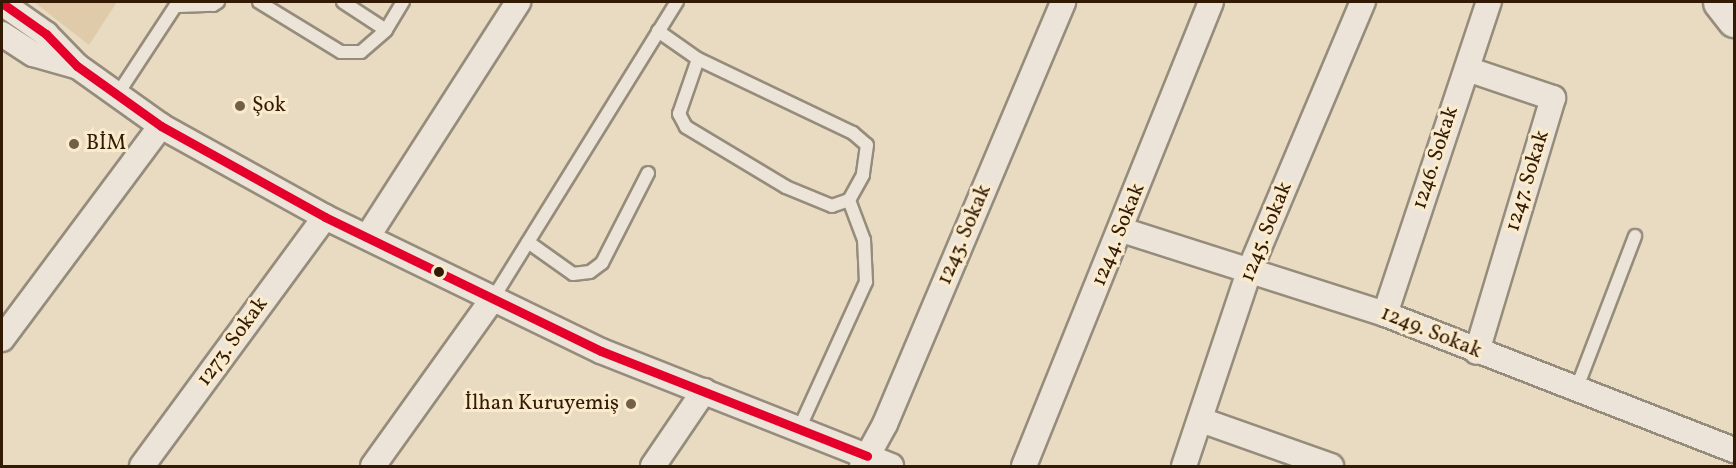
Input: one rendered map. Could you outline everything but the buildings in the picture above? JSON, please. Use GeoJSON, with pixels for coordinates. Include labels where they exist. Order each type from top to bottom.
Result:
{"type":"FeatureCollection","features":[{"type":"Feature","properties":{"kind":"main road"},"geometry":{"type":"LineString","coordinates":[[1720,2],[1734,20]]}},
{"type":"Feature","properties":{"kind":"street"},"geometry":{"type":"LineString","coordinates":[[368,236],[518,2]]}},
{"type":"Feature","properties":{"kind":"street","name":"1243. Sokak"},"geometry":{"type":"LineString","coordinates":[[864,461],[885,424],[1062,2]]}},
{"type":"Feature","properties":{"kind":"street","name":"1244. Sokak"},"geometry":{"type":"LineString","coordinates":[[1024,466],[1122,230],[1211,2]]}},
{"type":"Feature","properties":{"kind":"street","name":"1245. Sokak"},"geometry":{"type":"LineString","coordinates":[[1184,466],[1250,269],[1363,2]]}},
{"type":"Feature","properties":{"kind":"street","name":"1246. Sokak"},"geometry":{"type":"LineString","coordinates":[[1385,314],[1489,2]]}},
{"type":"Feature","properties":{"kind":"street"},"geometry":{"type":"LineString","coordinates":[[2,3],[46,34],[77,66],[161,126],[325,217],[601,351],[799,429],[864,461],[891,466]]}},
{"type":"Feature","properties":{"kind":"street"},"geometry":{"type":"LineString","coordinates":[[2,34],[33,54],[77,66]]}},
{"type":"Feature","properties":{"kind":"street","name":"1247. Sokak"},"geometry":{"type":"LineString","coordinates":[[1467,69],[1553,98],[1477,352]]}},
{"type":"Feature","properties":{"kind":"street"},"geometry":{"type":"LineString","coordinates":[[2,339],[161,126]]}},
{"type":"Feature","properties":{"kind":"street","name":"1273. Sokak"},"geometry":{"type":"LineString","coordinates":[[142,466],[325,217]]}},
{"type":"Feature","properties":{"kind":"street","name":"1249. Sokak"},"geometry":{"type":"LineString","coordinates":[[1122,230],[1385,314],[1477,352],[1734,450]]}},
{"type":"Feature","properties":{"kind":"street"},"geometry":{"type":"LineString","coordinates":[[381,464],[492,300]]}},
{"type":"Feature","properties":{"kind":"street"},"geometry":{"type":"LineString","coordinates":[[652,466],[704,391]]}},
{"type":"Feature","properties":{"kind":"street"},"geometry":{"type":"LineString","coordinates":[[1201,420],[1331,466]]}},
{"type":"Feature","properties":{"kind":"lane"},"geometry":{"type":"LineString","coordinates":[[117,95],[178,4],[213,5],[218,2]]}},
{"type":"Feature","properties":{"kind":"lane"},"geometry":{"type":"LineString","coordinates":[[259,2],[341,52],[361,52],[386,30],[403,2]]}},
{"type":"Feature","properties":{"kind":"lane"},"geometry":{"type":"LineString","coordinates":[[343,2],[386,30]]}},
{"type":"Feature","properties":{"kind":"lane"},"geometry":{"type":"LineString","coordinates":[[492,300],[677,2]]}},
{"type":"Feature","properties":{"kind":"lane"},"geometry":{"type":"LineString","coordinates":[[658,31],[698,58],[853,133],[867,145],[863,175],[849,200],[832,206],[786,187],[686,127],[679,114],[698,58]]}},
{"type":"Feature","properties":{"kind":"lane"},"geometry":{"type":"LineString","coordinates":[[528,242],[573,274],[590,272],[602,263],[648,173]]}},
{"type":"Feature","properties":{"kind":"lane"},"geometry":{"type":"LineString","coordinates":[[799,429],[866,282],[864,240],[849,200]]}},
{"type":"Feature","properties":{"kind":"lane"},"geometry":{"type":"LineString","coordinates":[[1576,390],[1635,236]]}},
{"type":"Feature","properties":{"kind":"shaded area"},"geometry":{"type":"Polygon","coordinates":[[[34,2],[117,2],[89,45],[34,2]]]}},
{"type":"Feature","properties":{"kind":"transit line"},"geometry":{"type":"LineString","coordinates":[[2,3],[46,34],[77,66],[161,126],[325,217],[601,351],[867,456]]}},
{"type":"Feature","properties":{"kind":"place","name":"Şok"},"geometry":{"type":"Point","coordinates":[240,106]}},
{"type":"Feature","properties":{"kind":"place","name":"BİM"},"geometry":{"type":"Point","coordinates":[74,144]}},
{"type":"Feature","properties":{"kind":"place","name":"İlhan Kuruyemiş"},"geometry":{"type":"Point","coordinates":[631,404]}}]}
